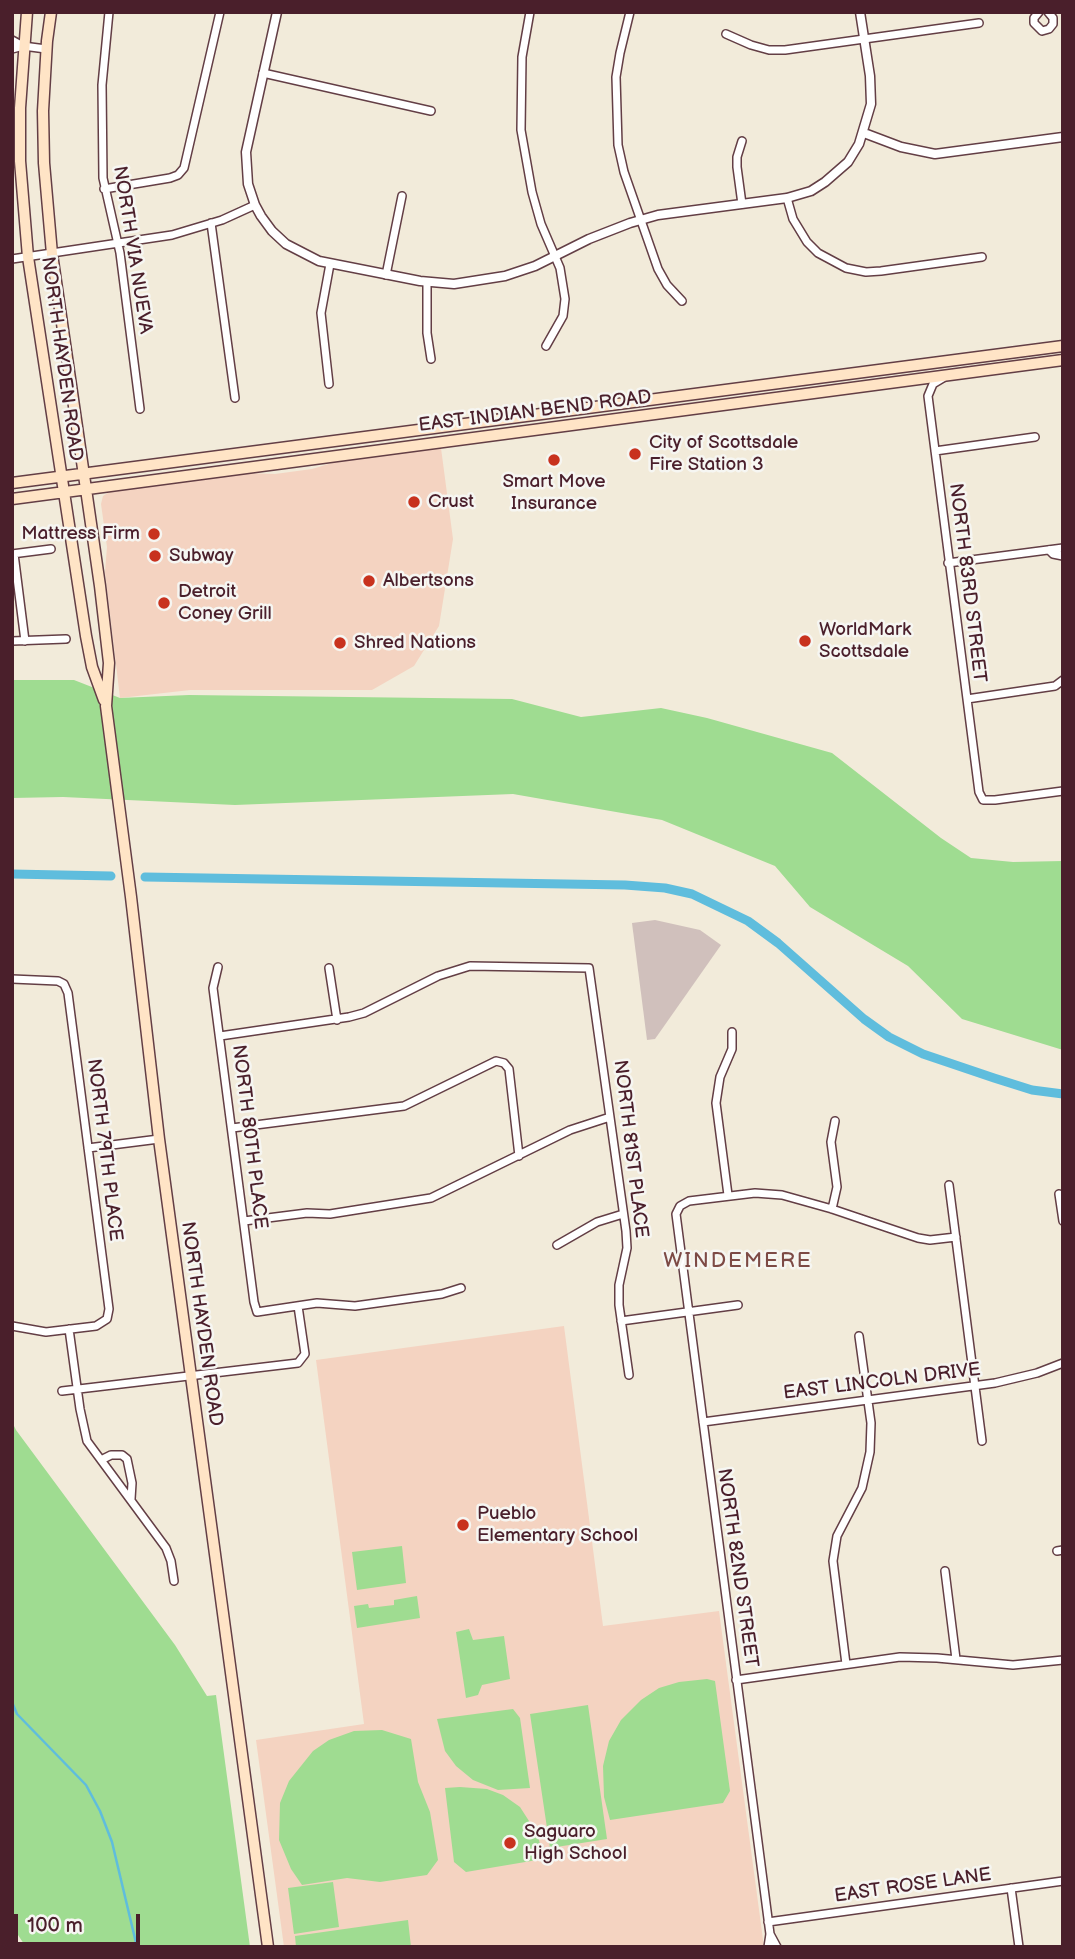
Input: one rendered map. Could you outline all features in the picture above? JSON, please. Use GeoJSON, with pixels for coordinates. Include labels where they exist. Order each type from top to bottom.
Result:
{"type":"FeatureCollection","features":[{"type":"Feature","properties":{"kind":"main road","name":"NORTH HAYDEN ROAD"},"geometry":{"type":"LineString","coordinates":[[27,12],[18,48],[20,134],[28,257],[62,492],[92,667],[106,706]]}},
{"type":"Feature","properties":{"kind":"main road","name":"NORTH HAYDEN ROAD"},"geometry":{"type":"LineString","coordinates":[[51,12],[43,111],[44,163],[52,254],[87,489],[109,663],[106,706],[159,1139],[268,1947]]}},
{"type":"Feature","properties":{"kind":"main road","name":"EAST INDIAN BEND ROAD"},"geometry":{"type":"LineString","coordinates":[[12,483],[1063,346]]}},
{"type":"Feature","properties":{"kind":"main road","name":"EAST INDIAN BEND ROAD"},"geometry":{"type":"LineString","coordinates":[[12,499],[1063,360]]}},
{"type":"Feature","properties":{"kind":"street","name":"NORTH VIA NUEVA"},"geometry":{"type":"LineString","coordinates":[[109,12],[101,120],[104,189],[117,244],[140,409]]}},
{"type":"Feature","properties":{"kind":"street"},"geometry":{"type":"LineString","coordinates":[[104,189],[170,178],[178,175],[184,168],[220,12]]}},
{"type":"Feature","properties":{"kind":"street"},"geometry":{"type":"LineString","coordinates":[[277,12],[246,152],[246,172],[255,205],[272,231],[305,256],[330,264],[427,282],[465,283],[505,276],[641,219],[787,198],[811,191],[836,174],[848,162],[864,133],[872,104],[860,12]]}},
{"type":"Feature","properties":{"kind":"street"},"geometry":{"type":"LineString","coordinates":[[530,12],[522,57],[521,130],[532,192],[541,224],[565,284],[563,316],[547,346]]}},
{"type":"Feature","properties":{"kind":"street"},"geometry":{"type":"LineString","coordinates":[[631,12],[616,77],[616,126],[624,172],[658,269],[667,285],[682,301]]}},
{"type":"Feature","properties":{"kind":"street"},"geometry":{"type":"LineString","coordinates":[[1039,12],[1033,21],[1038,29],[1049,29],[1050,15],[1063,16]]}},
{"type":"Feature","properties":{"kind":"street"},"geometry":{"type":"LineString","coordinates":[[726,34],[769,50],[803,49],[979,23]]}},
{"type":"Feature","properties":{"kind":"street"},"geometry":{"type":"LineString","coordinates":[[12,40],[18,48],[47,49]]}},
{"type":"Feature","properties":{"kind":"street"},"geometry":{"type":"LineString","coordinates":[[263,73],[431,111]]}},
{"type":"Feature","properties":{"kind":"street"},"geometry":{"type":"LineString","coordinates":[[864,133],[901,147],[934,154],[1063,137]]}},
{"type":"Feature","properties":{"kind":"street"},"geometry":{"type":"LineString","coordinates":[[742,141],[737,167],[743,204]]}},
{"type":"Feature","properties":{"kind":"street"},"geometry":{"type":"LineString","coordinates":[[386,275],[402,195]]}},
{"type":"Feature","properties":{"kind":"street"},"geometry":{"type":"LineString","coordinates":[[787,198],[793,219],[807,242],[818,253],[846,268],[866,272],[881,271],[982,257]]}},
{"type":"Feature","properties":{"kind":"street"},"geometry":{"type":"LineString","coordinates":[[12,259],[172,235],[255,205]]}},
{"type":"Feature","properties":{"kind":"street"},"geometry":{"type":"LineString","coordinates":[[211,223],[235,398]]}},
{"type":"Feature","properties":{"kind":"street"},"geometry":{"type":"LineString","coordinates":[[329,384],[321,313],[330,264]]}},
{"type":"Feature","properties":{"kind":"street"},"geometry":{"type":"LineString","coordinates":[[427,282],[426,333],[431,359]]}},
{"type":"Feature","properties":{"kind":"street","name":"NORTH 83RD STREET"},"geometry":{"type":"LineString","coordinates":[[945,376],[933,384],[928,396],[979,792],[983,800],[1063,791]]}},
{"type":"Feature","properties":{"kind":"street"},"geometry":{"type":"LineString","coordinates":[[935,451],[1035,437]]}},
{"type":"Feature","properties":{"kind":"street"},"geometry":{"type":"LineString","coordinates":[[948,563],[1063,548]]}},
{"type":"Feature","properties":{"kind":"street"},"geometry":{"type":"LineString","coordinates":[[25,641],[13,554],[51,549]]}},
{"type":"Feature","properties":{"kind":"street"},"geometry":{"type":"LineString","coordinates":[[1049,550],[1053,554],[1063,556]]}},
{"type":"Feature","properties":{"kind":"street"},"geometry":{"type":"LineString","coordinates":[[12,641],[66,639]]}},
{"type":"Feature","properties":{"kind":"street"},"geometry":{"type":"LineString","coordinates":[[967,699],[1055,686],[1063,680]]}},
{"type":"Feature","properties":{"kind":"street","name":"NORTH 81ST PLACE"},"geometry":{"type":"LineString","coordinates":[[337,1020],[364,1013],[438,976],[470,966],[589,968],[628,1248],[619,1285],[629,1375]]}},
{"type":"Feature","properties":{"kind":"street","name":"NORTH 80TH PLACE"},"geometry":{"type":"LineString","coordinates":[[218,967],[213,988],[254,1302],[257,1312],[298,1306]]}},
{"type":"Feature","properties":{"kind":"street"},"geometry":{"type":"LineString","coordinates":[[220,1036],[337,1020],[330,968]]}},
{"type":"Feature","properties":{"kind":"street","name":"NORTH 79TH PLACE"},"geometry":{"type":"LineString","coordinates":[[12,979],[58,981],[64,984],[68,993],[109,1309],[107,1320],[96,1326],[69,1329]]}},
{"type":"Feature","properties":{"kind":"street"},"geometry":{"type":"LineString","coordinates":[[732,1032],[732,1049],[720,1077],[716,1103],[728,1195],[782,1195],[918,1238],[930,1240],[956,1237]]}},
{"type":"Feature","properties":{"kind":"street"},"geometry":{"type":"LineString","coordinates":[[232,1128],[404,1106],[496,1061],[504,1063],[509,1069],[519,1156]]}},
{"type":"Feature","properties":{"kind":"street"},"geometry":{"type":"LineString","coordinates":[[244,1221],[307,1213],[330,1214],[431,1198],[570,1129],[610,1117]]}},
{"type":"Feature","properties":{"kind":"street"},"geometry":{"type":"LineString","coordinates":[[832,1209],[837,1187],[831,1142],[835,1121]]}},
{"type":"Feature","properties":{"kind":"street"},"geometry":{"type":"LineString","coordinates":[[88,1148],[159,1139]]}},
{"type":"Feature","properties":{"kind":"street"},"geometry":{"type":"LineString","coordinates":[[949,1185],[982,1441]]}},
{"type":"Feature","properties":{"kind":"street"},"geometry":{"type":"LineString","coordinates":[[1059,1194],[1063,1221]]}},
{"type":"Feature","properties":{"kind":"street","name":"NORTH 82ND STREET"},"geometry":{"type":"LineString","coordinates":[[728,1195],[689,1201],[680,1206],[676,1214],[768,1922],[776,1947]]}},
{"type":"Feature","properties":{"kind":"street"},"geometry":{"type":"LineString","coordinates":[[557,1245],[597,1222],[624,1214]]}},
{"type":"Feature","properties":{"kind":"street"},"geometry":{"type":"LineString","coordinates":[[62,1391],[289,1366],[298,1363],[305,1354],[298,1306],[326,1303],[355,1306],[442,1294],[461,1288]]}},
{"type":"Feature","properties":{"kind":"street"},"geometry":{"type":"LineString","coordinates":[[621,1321],[738,1305]]}},
{"type":"Feature","properties":{"kind":"street"},"geometry":{"type":"LineString","coordinates":[[12,1326],[46,1332],[69,1329],[84,1432],[92,1449],[169,1553],[174,1581]]}},
{"type":"Feature","properties":{"kind":"street"},"geometry":{"type":"LineString","coordinates":[[846,1664],[833,1561],[834,1549],[843,1524],[862,1488],[871,1436],[859,1336]]}},
{"type":"Feature","properties":{"kind":"street","name":"EAST LINCOLN DRIVE"},"geometry":{"type":"LineString","coordinates":[[703,1422],[1013,1380],[1063,1363]]}},
{"type":"Feature","properties":{"kind":"street"},"geometry":{"type":"LineString","coordinates":[[101,1460],[111,1455],[122,1455],[127,1459],[132,1483],[131,1500]]}},
{"type":"Feature","properties":{"kind":"street"},"geometry":{"type":"LineString","coordinates":[[945,1571],[956,1659]]}},
{"type":"Feature","properties":{"kind":"street"},"geometry":{"type":"LineString","coordinates":[[736,1680],[913,1656],[1013,1665],[1063,1660]]}},
{"type":"Feature","properties":{"kind":"street","name":"EAST ROSE LANE"},"geometry":{"type":"LineString","coordinates":[[768,1922],[1063,1881]]}},
{"type":"Feature","properties":{"kind":"street"},"geometry":{"type":"LineString","coordinates":[[1011,1888],[1019,1947]]}},
{"type":"Feature","properties":{"kind":"street","name":"NORTH 82ND STREET"},"geometry":{"type":"LineString","coordinates":[[768,1947],[770,1934]]}},
{"type":"Feature","properties":{"kind":"shaded area"},"geometry":{"type":"Polygon","coordinates":[[[441,448],[453,539],[439,626],[414,666],[372,690],[190,690],[120,698],[105,572],[107,547],[101,504],[103,496],[111,491],[244,473],[275,474],[312,469],[342,460],[441,448]]]}},
{"type":"Feature","properties":{"kind":"shaded area"},"geometry":{"type":"Polygon","coordinates":[[[655,920],[700,930],[721,945],[655,1039],[647,1040],[632,923],[655,920]]]}},
{"type":"Feature","properties":{"kind":"shaded area"},"geometry":{"type":"Polygon","coordinates":[[[564,1326],[603,1626],[719,1611],[764,1947],[284,1947],[256,1740],[364,1724],[316,1360],[564,1326]]]}},
{"type":"Feature","properties":{"kind":"green space"},"geometry":{"type":"Polygon","coordinates":[[[12,680],[74,680],[120,698],[189,695],[512,699],[581,717],[661,708],[832,753],[941,838],[971,858],[1013,862],[1063,861],[1063,1050],[962,1019],[908,966],[810,907],[775,866],[662,820],[513,794],[235,805],[63,797],[12,798],[12,680]]]}},
{"type":"Feature","properties":{"kind":"green space"},"geometry":{"type":"Polygon","coordinates":[[[12,1422],[175,1645],[207,1696],[216,1695],[250,1947],[26,1947],[12,1926],[12,1422]]]}},
{"type":"Feature","properties":{"kind":"green space"},"geometry":{"type":"Polygon","coordinates":[[[402,1546],[406,1583],[357,1590],[352,1552],[402,1546]]]}},
{"type":"Feature","properties":{"kind":"green space"},"geometry":{"type":"Polygon","coordinates":[[[417,1596],[420,1618],[357,1628],[354,1606],[368,1604],[369,1608],[394,1605],[394,1600],[417,1596]]]}},
{"type":"Feature","properties":{"kind":"green space"},"geometry":{"type":"Polygon","coordinates":[[[469,1629],[473,1640],[504,1636],[510,1679],[482,1685],[478,1695],[466,1698],[456,1632],[469,1629]]]}},
{"type":"Feature","properties":{"kind":"green space"},"geometry":{"type":"Polygon","coordinates":[[[707,1679],[715,1681],[730,1791],[723,1803],[610,1820],[604,1797],[603,1766],[609,1741],[621,1720],[641,1700],[659,1688],[679,1682],[707,1679]]]}},
{"type":"Feature","properties":{"kind":"green space"},"geometry":{"type":"Polygon","coordinates":[[[588,1705],[607,1839],[550,1848],[530,1714],[588,1705]]]}},
{"type":"Feature","properties":{"kind":"green space"},"geometry":{"type":"Polygon","coordinates":[[[513,1709],[520,1718],[530,1788],[498,1790],[473,1780],[456,1766],[445,1751],[437,1719],[513,1709]]]}},
{"type":"Feature","properties":{"kind":"green space"},"geometry":{"type":"Polygon","coordinates":[[[382,1730],[411,1739],[418,1782],[430,1812],[438,1860],[427,1875],[380,1882],[347,1878],[302,1885],[291,1869],[279,1840],[280,1803],[289,1781],[313,1751],[329,1740],[354,1731],[382,1730]]]}},
{"type":"Feature","properties":{"kind":"green space"},"geometry":{"type":"Polygon","coordinates":[[[445,1788],[487,1789],[503,1795],[520,1807],[538,1835],[543,1859],[466,1872],[454,1862],[445,1788]]]}},
{"type":"Feature","properties":{"kind":"green space"},"geometry":{"type":"Polygon","coordinates":[[[333,1882],[339,1927],[294,1934],[288,1888],[333,1882]]]}},
{"type":"Feature","properties":{"kind":"green space"},"geometry":{"type":"Polygon","coordinates":[[[408,1920],[411,1947],[296,1947],[295,1936],[408,1920]]]}},
{"type":"Feature","properties":{"kind":"waterway"},"geometry":{"type":"LineString","coordinates":[[12,874],[111,876]]}},
{"type":"Feature","properties":{"kind":"waterway"},"geometry":{"type":"LineString","coordinates":[[145,877],[625,885],[665,888],[692,894],[748,921],[889,1037],[923,1054],[994,1078],[1032,1090],[1063,1094]]}},
{"type":"Feature","properties":{"kind":"waterway"},"geometry":{"type":"LineString","coordinates":[[12,1702],[17,1714],[86,1785],[100,1811],[112,1842],[137,1947]]}},
{"type":"Feature","properties":{"kind":"place","name":"City of Scottsdale Fire Station 3"},"geometry":{"type":"Point","coordinates":[635,454]}},
{"type":"Feature","properties":{"kind":"place","name":"Smart Move Insurance"},"geometry":{"type":"Point","coordinates":[554,460]}},
{"type":"Feature","properties":{"kind":"place","name":"Crust"},"geometry":{"type":"Point","coordinates":[414,502]}},
{"type":"Feature","properties":{"kind":"place","name":"Mattress Firm"},"geometry":{"type":"Point","coordinates":[154,534]}},
{"type":"Feature","properties":{"kind":"place","name":"Subway"},"geometry":{"type":"Point","coordinates":[155,556]}},
{"type":"Feature","properties":{"kind":"place","name":"Albertsons"},"geometry":{"type":"Point","coordinates":[369,581]}},
{"type":"Feature","properties":{"kind":"place","name":"Detroit Coney Grill"},"geometry":{"type":"Point","coordinates":[164,603]}},
{"type":"Feature","properties":{"kind":"place","name":"WorldMark Scottsdale"},"geometry":{"type":"Point","coordinates":[805,641]}},
{"type":"Feature","properties":{"kind":"place","name":"Shred Nations"},"geometry":{"type":"Point","coordinates":[340,643]}},
{"type":"Feature","properties":{"kind":"place","name":"Pueblo Elementary School"},"geometry":{"type":"Point","coordinates":[463,1525]}},
{"type":"Feature","properties":{"kind":"place","name":"Saguaro High School"},"geometry":{"type":"Point","coordinates":[510,1843]}},
{"type":"Feature","properties":{"kind":"district","name":"WINDEMERE"},"geometry":{"type":"Point","coordinates":[738,1262]}}]}
